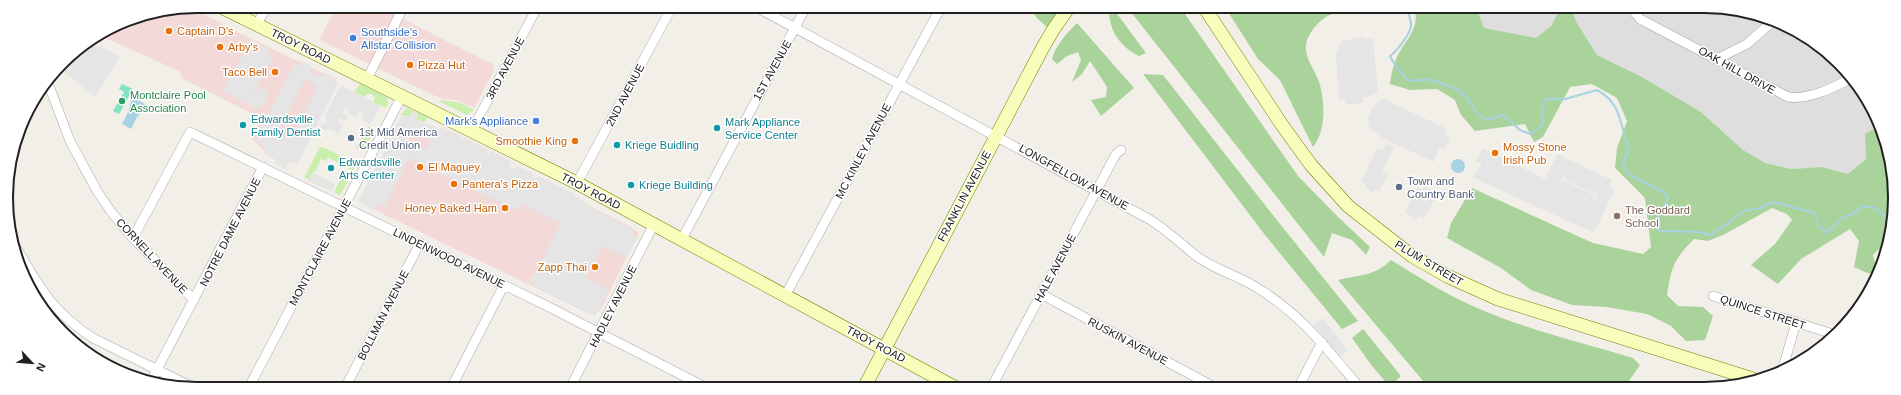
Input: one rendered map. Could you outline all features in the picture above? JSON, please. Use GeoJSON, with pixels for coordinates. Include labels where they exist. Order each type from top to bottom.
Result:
{"type":"FeatureCollection","features":[{"type":"Feature","properties":{"kind":"main road","name":"TROY ROAD"},"geometry":{"type":"LineString","coordinates":[[234,13],[472,130],[577,184],[682,239],[945,382]]}},
{"type":"Feature","properties":{"kind":"main road","name":"FRANKLIN AVENUE"},"geometry":{"type":"LineString","coordinates":[[867,382],[996,135],[1053,30],[1065,13]]}},
{"type":"Feature","properties":{"kind":"main road","name":"PLUM STREET"},"geometry":{"type":"LineString","coordinates":[[1208,13],[1282,125],[1315,170],[1348,206],[1412,256],[1447,276],[1498,299],[1746,377]]}},
{"type":"Feature","properties":{"kind":"street"},"geometry":{"type":"LineString","coordinates":[[257,24],[263,13]]}},
{"type":"Feature","properties":{"kind":"street"},"geometry":{"type":"LineString","coordinates":[[367,79],[400,13]]}},
{"type":"Feature","properties":{"kind":"street","name":"3RD AVENUE"},"geometry":{"type":"LineString","coordinates":[[472,130],[534,13]]}},
{"type":"Feature","properties":{"kind":"street","name":"2ND AVENUE"},"geometry":{"type":"LineString","coordinates":[[577,184],[668,13]]}},
{"type":"Feature","properties":{"kind":"street","name":"LONGFELLOW AVENUE"},"geometry":{"type":"LineString","coordinates":[[767,13],[1097,189],[1166,229],[1199,257],[1239,277],[1271,297],[1305,324],[1355,382]]}},
{"type":"Feature","properties":{"kind":"street","name":"1ST AVENUE"},"geometry":{"type":"LineString","coordinates":[[682,239],[803,13]]}},
{"type":"Feature","properties":{"kind":"street","name":"MC KINLEY AVENUE"},"geometry":{"type":"LineString","coordinates":[[785,296],[938,13]]}},
{"type":"Feature","properties":{"kind":"street","name":"OAK HILL DRIVE"},"geometry":{"type":"LineString","coordinates":[[1635,13],[1640,19],[1780,94],[1792,97],[1804,97],[1846,81]]}},
{"type":"Feature","properties":{"kind":"street"},"geometry":{"type":"LineString","coordinates":[[1717,59],[1747,44],[1769,25]]}},
{"type":"Feature","properties":{"kind":"street","name":"CORNELL AVENUE"},"geometry":{"type":"LineString","coordinates":[[50,87],[61,120],[83,166],[112,213],[133,238],[194,300]]}},
{"type":"Feature","properties":{"kind":"street","name":"MONTCLAIRE AVENUE"},"geometry":{"type":"LineString","coordinates":[[252,382],[402,96]]}},
{"type":"Feature","properties":{"kind":"street","name":"LINDENWOOD AVENUE"},"geometry":{"type":"LineString","coordinates":[[133,238],[190,132],[600,332],[696,382]]}},
{"type":"Feature","properties":{"kind":"street","name":"HALE AVENUE"},"geometry":{"type":"LineString","coordinates":[[994,382],[1116,154],[1122,150]]}},
{"type":"Feature","properties":{"kind":"street","name":"NOTRE DAME AVENUE"},"geometry":{"type":"LineString","coordinates":[[153,376],[263,167]]}},
{"type":"Feature","properties":{"kind":"street","name":"HADLEY AVENUE"},"geometry":{"type":"LineString","coordinates":[[573,382],[654,224]]}},
{"type":"Feature","properties":{"kind":"street","name":"BOLLMAN AVENUE"},"geometry":{"type":"LineString","coordinates":[[348,382],[420,243]]}},
{"type":"Feature","properties":{"kind":"street"},"geometry":{"type":"LineString","coordinates":[[454,382],[504,285]]}},
{"type":"Feature","properties":{"kind":"street","name":"RUSKIN AVENUE"},"geometry":{"type":"LineString","coordinates":[[1041,294],[1205,382]]}},
{"type":"Feature","properties":{"kind":"street","name":"QUINCE STREET"},"geometry":{"type":"LineString","coordinates":[[1713,296],[1829,333]]}},
{"type":"Feature","properties":{"kind":"street"},"geometry":{"type":"LineString","coordinates":[[44,299],[84,333],[180,381]]}},
{"type":"Feature","properties":{"kind":"street"},"geometry":{"type":"LineString","coordinates":[[1784,363],[1796,323]]}},
{"type":"Feature","properties":{"kind":"street"},"geometry":{"type":"LineString","coordinates":[[1301,382],[1322,342]]}},
{"type":"Feature","properties":{"kind":"shaded area"},"geometry":{"type":"Polygon","coordinates":[[[185,13],[202,13],[235,31],[335,79],[337,84],[297,163],[286,162],[269,155],[252,139],[261,118],[183,79],[179,71],[105,38],[127,27],[150,19],[185,13]]]}},
{"type":"Feature","properties":{"kind":"shaded area"},"geometry":{"type":"Polygon","coordinates":[[[333,13],[391,13],[494,65],[492,74],[474,108],[456,100],[443,99],[433,95],[322,41],[320,38],[333,13]]]}},
{"type":"Feature","properties":{"kind":"shaded area"},"geometry":{"type":"Polygon","coordinates":[[[1478,13],[1558,13],[1551,26],[1536,38],[1484,28],[1478,13]]]}},
{"type":"Feature","properties":{"kind":"shaded area"},"geometry":{"type":"Polygon","coordinates":[[[1573,13],[1716,13],[1751,19],[1785,32],[1816,51],[1834,67],[1857,95],[1875,129],[1865,134],[1866,159],[1848,174],[1822,167],[1791,169],[1765,164],[1743,150],[1701,112],[1642,77],[1597,55],[1577,23],[1573,13]]]}},
{"type":"Feature","properties":{"kind":"shaded area"},"geometry":{"type":"Polygon","coordinates":[[[1361,37],[1365,39],[1373,38],[1378,93],[1363,98],[1362,103],[1346,105],[1345,99],[1339,100],[1336,54],[1342,41],[1361,37]]]}},
{"type":"Feature","properties":{"kind":"shaded area"},"geometry":{"type":"Polygon","coordinates":[[[251,40],[270,49],[267,54],[273,57],[255,91],[249,88],[256,93],[260,87],[268,91],[265,97],[268,98],[264,106],[260,104],[257,110],[243,102],[246,96],[242,102],[223,91],[251,40]]]}},
{"type":"Feature","properties":{"kind":"shaded area"},"geometry":{"type":"Polygon","coordinates":[[[92,46],[102,47],[120,57],[95,97],[63,71],[92,46]]]}},
{"type":"Feature","properties":{"kind":"shaded area"},"geometry":{"type":"Polygon","coordinates":[[[303,61],[311,65],[310,69],[312,73],[321,76],[325,72],[334,77],[333,82],[339,82],[299,161],[289,162],[286,168],[287,170],[275,164],[276,160],[265,154],[265,147],[255,139],[294,65],[301,65],[303,61]],[[307,80],[304,81],[280,128],[280,133],[284,137],[289,138],[292,136],[317,89],[316,84],[307,80]]]}},
{"type":"Feature","properties":{"kind":"shaded area"},"geometry":{"type":"Polygon","coordinates":[[[341,85],[380,106],[370,125],[362,120],[365,114],[359,111],[356,117],[348,113],[347,106],[342,112],[348,116],[346,121],[340,118],[338,121],[343,125],[339,134],[330,129],[326,131],[319,126],[328,121],[324,117],[341,85]]]}},
{"type":"Feature","properties":{"kind":"shaded area"},"geometry":{"type":"Polygon","coordinates":[[[1382,98],[1447,129],[1445,135],[1450,138],[1444,150],[1440,148],[1438,149],[1434,162],[1386,140],[1370,129],[1368,119],[1371,110],[1382,98]]]}},
{"type":"Feature","properties":{"kind":"shaded area"},"geometry":{"type":"Polygon","coordinates":[[[412,112],[418,114],[416,119],[436,127],[432,139],[441,127],[461,136],[459,143],[463,137],[488,150],[487,156],[491,151],[511,161],[509,167],[514,169],[517,166],[534,174],[532,178],[534,181],[538,176],[575,194],[573,200],[578,196],[588,206],[635,231],[632,236],[637,237],[627,258],[602,246],[586,278],[607,289],[608,293],[595,316],[536,287],[529,280],[538,269],[560,223],[521,204],[517,211],[409,158],[385,207],[379,204],[374,211],[358,201],[388,144],[395,146],[390,141],[401,116],[410,116],[412,112]],[[414,130],[408,141],[422,148],[427,148],[431,141],[414,130]]]}},
{"type":"Feature","properties":{"kind":"shaded area"},"geometry":{"type":"Polygon","coordinates":[[[420,124],[553,187],[629,226],[639,233],[601,309],[592,315],[381,213],[361,200],[399,125],[420,124]]]}},
{"type":"Feature","properties":{"kind":"shaded area"},"geometry":{"type":"Polygon","coordinates":[[[1386,144],[1394,148],[1382,171],[1387,175],[1379,191],[1375,190],[1372,193],[1366,187],[1366,184],[1361,182],[1377,148],[1383,150],[1386,144]]]}},
{"type":"Feature","properties":{"kind":"shaded area"},"geometry":{"type":"Polygon","coordinates":[[[1483,148],[1545,179],[1557,154],[1612,180],[1609,186],[1615,189],[1594,233],[1472,177],[1481,166],[1481,163],[1476,161],[1483,148]],[[1565,173],[1559,185],[1561,185],[1563,180],[1594,195],[1592,200],[1594,201],[1599,189],[1595,194],[1564,179],[1565,173]]]}},
{"type":"Feature","properties":{"kind":"shaded area"},"geometry":{"type":"Polygon","coordinates":[[[313,173],[335,184],[332,192],[307,180],[313,173]]]}},
{"type":"Feature","properties":{"kind":"shaded area"},"geometry":{"type":"Polygon","coordinates":[[[1424,186],[1431,189],[1429,193],[1436,197],[1424,219],[1418,216],[1416,220],[1405,212],[1417,187],[1422,190],[1424,186]]]}},
{"type":"Feature","properties":{"kind":"shaded area"},"geometry":{"type":"Polygon","coordinates":[[[1323,318],[1348,351],[1340,357],[1313,325],[1323,318]]]}},
{"type":"Feature","properties":{"kind":"green space"},"geometry":{"type":"Polygon","coordinates":[[[1033,13],[1058,13],[1049,29],[1033,13]]]}},
{"type":"Feature","properties":{"kind":"green space"},"geometry":{"type":"Polygon","coordinates":[[[1109,13],[1116,13],[1146,53],[1139,56],[1120,42],[1110,23],[1109,13]]]}},
{"type":"Feature","properties":{"kind":"green space"},"geometry":{"type":"Polygon","coordinates":[[[1132,13],[1184,13],[1298,176],[1370,247],[1366,255],[1352,240],[1332,233],[1324,257],[1132,13]]]}},
{"type":"Feature","properties":{"kind":"green space"},"geometry":{"type":"Polygon","coordinates":[[[1229,13],[1336,13],[1321,21],[1310,34],[1307,41],[1307,54],[1318,78],[1323,100],[1322,125],[1317,141],[1313,147],[1280,80],[1258,59],[1229,13]]]}},
{"type":"Feature","properties":{"kind":"green space"},"geometry":{"type":"Polygon","coordinates":[[[1340,13],[1359,13],[1352,14],[1340,13]]]}},
{"type":"Feature","properties":{"kind":"green space"},"geometry":{"type":"Polygon","coordinates":[[[1415,13],[1478,13],[1484,28],[1536,38],[1551,26],[1558,13],[1573,13],[1577,23],[1597,55],[1642,77],[1701,112],[1743,150],[1765,163],[1791,169],[1822,167],[1848,174],[1866,159],[1865,134],[1875,129],[1882,150],[1888,185],[1888,210],[1882,246],[1873,255],[1875,264],[1872,273],[1867,273],[1854,267],[1859,241],[1850,229],[1801,259],[1778,284],[1751,265],[1775,244],[1792,220],[1787,214],[1772,208],[1725,234],[1708,241],[1694,239],[1682,252],[1674,264],[1667,295],[1678,306],[1703,307],[1713,316],[1705,340],[1686,341],[1671,326],[1647,314],[1607,307],[1572,305],[1531,290],[1501,268],[1447,238],[1451,223],[1472,188],[1593,243],[1643,254],[1651,247],[1645,198],[1615,168],[1617,148],[1627,121],[1617,98],[1592,84],[1570,87],[1543,137],[1534,142],[1525,124],[1475,131],[1461,115],[1455,100],[1437,89],[1410,90],[1390,84],[1396,60],[1415,25],[1415,13]]]}},
{"type":"Feature","properties":{"kind":"green space"},"geometry":{"type":"Polygon","coordinates":[[[1077,23],[1134,88],[1101,116],[1091,100],[1106,97],[1107,87],[1090,61],[1082,74],[1072,82],[1081,60],[1078,52],[1067,56],[1057,64],[1052,59],[1062,40],[1077,23]]]}},
{"type":"Feature","properties":{"kind":"green space"},"geometry":{"type":"Polygon","coordinates":[[[1143,74],[1163,75],[1358,321],[1342,329],[1265,235],[1143,74]]]}},
{"type":"Feature","properties":{"kind":"green space","name":"Montclaire Pool Association"},"geometry":{"type":"Polygon","coordinates":[[[122,84],[133,89],[119,114],[113,111],[124,92],[119,89],[122,84]]]}},
{"type":"Feature","properties":{"kind":"green space"},"geometry":{"type":"Polygon","coordinates":[[[360,84],[386,97],[388,103],[386,108],[373,102],[375,98],[372,94],[367,94],[365,97],[354,92],[360,84]]]}},
{"type":"Feature","properties":{"kind":"green space"},"geometry":{"type":"Polygon","coordinates":[[[441,100],[461,103],[474,110],[467,115],[440,102],[441,100]]]}},
{"type":"Feature","properties":{"kind":"green space"},"geometry":{"type":"Polygon","coordinates":[[[407,108],[427,117],[425,122],[415,119],[412,112],[410,116],[400,115],[407,108]]]}},
{"type":"Feature","properties":{"kind":"green space"},"geometry":{"type":"Polygon","coordinates":[[[369,126],[375,129],[363,151],[356,147],[369,126]]]}},
{"type":"Feature","properties":{"kind":"green space"},"geometry":{"type":"Polygon","coordinates":[[[320,147],[323,147],[356,164],[353,171],[328,157],[326,161],[321,159],[315,172],[313,172],[309,179],[304,178],[320,147]]]}},
{"type":"Feature","properties":{"kind":"green space"},"geometry":{"type":"Polygon","coordinates":[[[341,178],[348,181],[340,195],[335,193],[335,190],[341,178]]]}},
{"type":"Feature","properties":{"kind":"green space"},"geometry":{"type":"Polygon","coordinates":[[[1391,260],[1470,305],[1538,330],[1633,358],[1640,365],[1628,382],[1424,382],[1338,280],[1373,272],[1391,260]]]}},
{"type":"Feature","properties":{"kind":"green space"},"geometry":{"type":"Polygon","coordinates":[[[1363,329],[1401,376],[1395,382],[1386,382],[1352,338],[1363,329]]]}},
{"type":"Feature","properties":{"kind":"water"},"geometry":{"type":"Polygon","coordinates":[[[132,97],[147,105],[137,117],[131,129],[122,124],[128,112],[132,97]]]}},
{"type":"Feature","properties":{"kind":"water"},"geometry":{"type":"Polygon","coordinates":[[[1458,159],[1463,161],[1465,166],[1463,171],[1458,173],[1453,171],[1451,166],[1453,161],[1458,159]]]}},
{"type":"Feature","properties":{"kind":"waterway"},"geometry":{"type":"LineString","coordinates":[[1408,13],[1411,23],[1410,31],[1397,50],[1390,56],[1394,63],[1407,80],[1432,80],[1458,90],[1469,100],[1480,116],[1492,118],[1503,115],[1520,130],[1530,134],[1543,125],[1542,107],[1546,99],[1565,99],[1597,90],[1612,102],[1619,116],[1629,149],[1623,163],[1627,173],[1666,194],[1668,198],[1655,226],[1660,231],[1699,232],[1711,235],[1744,211],[1760,208],[1774,202],[1814,213],[1819,226],[1827,233],[1843,217],[1855,213],[1862,206],[1876,208],[1887,218]]}},
{"type":"Feature","properties":{"kind":"place","name":"Captain D's"},"geometry":{"type":"Point","coordinates":[169,31]}},
{"type":"Feature","properties":{"kind":"place","name":"Southside's Allstar Collision"},"geometry":{"type":"Point","coordinates":[353,38]}},
{"type":"Feature","properties":{"kind":"place","name":"Arby's"},"geometry":{"type":"Point","coordinates":[220,47]}},
{"type":"Feature","properties":{"kind":"place","name":"Pizza Hut"},"geometry":{"type":"Point","coordinates":[410,65]}},
{"type":"Feature","properties":{"kind":"place","name":"Taco Bell"},"geometry":{"type":"Point","coordinates":[275,72]}},
{"type":"Feature","properties":{"kind":"place","name":"Montclaire Pool Association"},"geometry":{"type":"Point","coordinates":[122,101]}},
{"type":"Feature","properties":{"kind":"place","name":"Mark's Appliance"},"geometry":{"type":"Point","coordinates":[536,121]}},
{"type":"Feature","properties":{"kind":"place","name":"Edwardsville Family Dentist"},"geometry":{"type":"Point","coordinates":[243,125]}},
{"type":"Feature","properties":{"kind":"place","name":"Mark Appliance Service Center"},"geometry":{"type":"Point","coordinates":[717,128]}},
{"type":"Feature","properties":{"kind":"place","name":"1st Mid America Credit Union"},"geometry":{"type":"Point","coordinates":[351,138]}},
{"type":"Feature","properties":{"kind":"place","name":"Smoothie King"},"geometry":{"type":"Point","coordinates":[575,141]}},
{"type":"Feature","properties":{"kind":"place","name":"Kriege Buidling"},"geometry":{"type":"Point","coordinates":[617,145]}},
{"type":"Feature","properties":{"kind":"place","name":"Mossy Stone Irish Pub"},"geometry":{"type":"Point","coordinates":[1495,153]}},
{"type":"Feature","properties":{"kind":"place","name":"El Maguey"},"geometry":{"type":"Point","coordinates":[420,167]}},
{"type":"Feature","properties":{"kind":"place","name":"Edwardsville Arts Center"},"geometry":{"type":"Point","coordinates":[331,168]}},
{"type":"Feature","properties":{"kind":"place","name":"Pantera's Pizza"},"geometry":{"type":"Point","coordinates":[454,184]}},
{"type":"Feature","properties":{"kind":"place","name":"Kriege Building"},"geometry":{"type":"Point","coordinates":[631,185]}},
{"type":"Feature","properties":{"kind":"place","name":"Town and Country Bank"},"geometry":{"type":"Point","coordinates":[1399,187]}},
{"type":"Feature","properties":{"kind":"place","name":"Honey Baked Ham"},"geometry":{"type":"Point","coordinates":[505,208]}},
{"type":"Feature","properties":{"kind":"place","name":"The Goddard School"},"geometry":{"type":"Point","coordinates":[1617,216]}},
{"type":"Feature","properties":{"kind":"place","name":"Zapp Thai"},"geometry":{"type":"Point","coordinates":[595,267]}}]}
